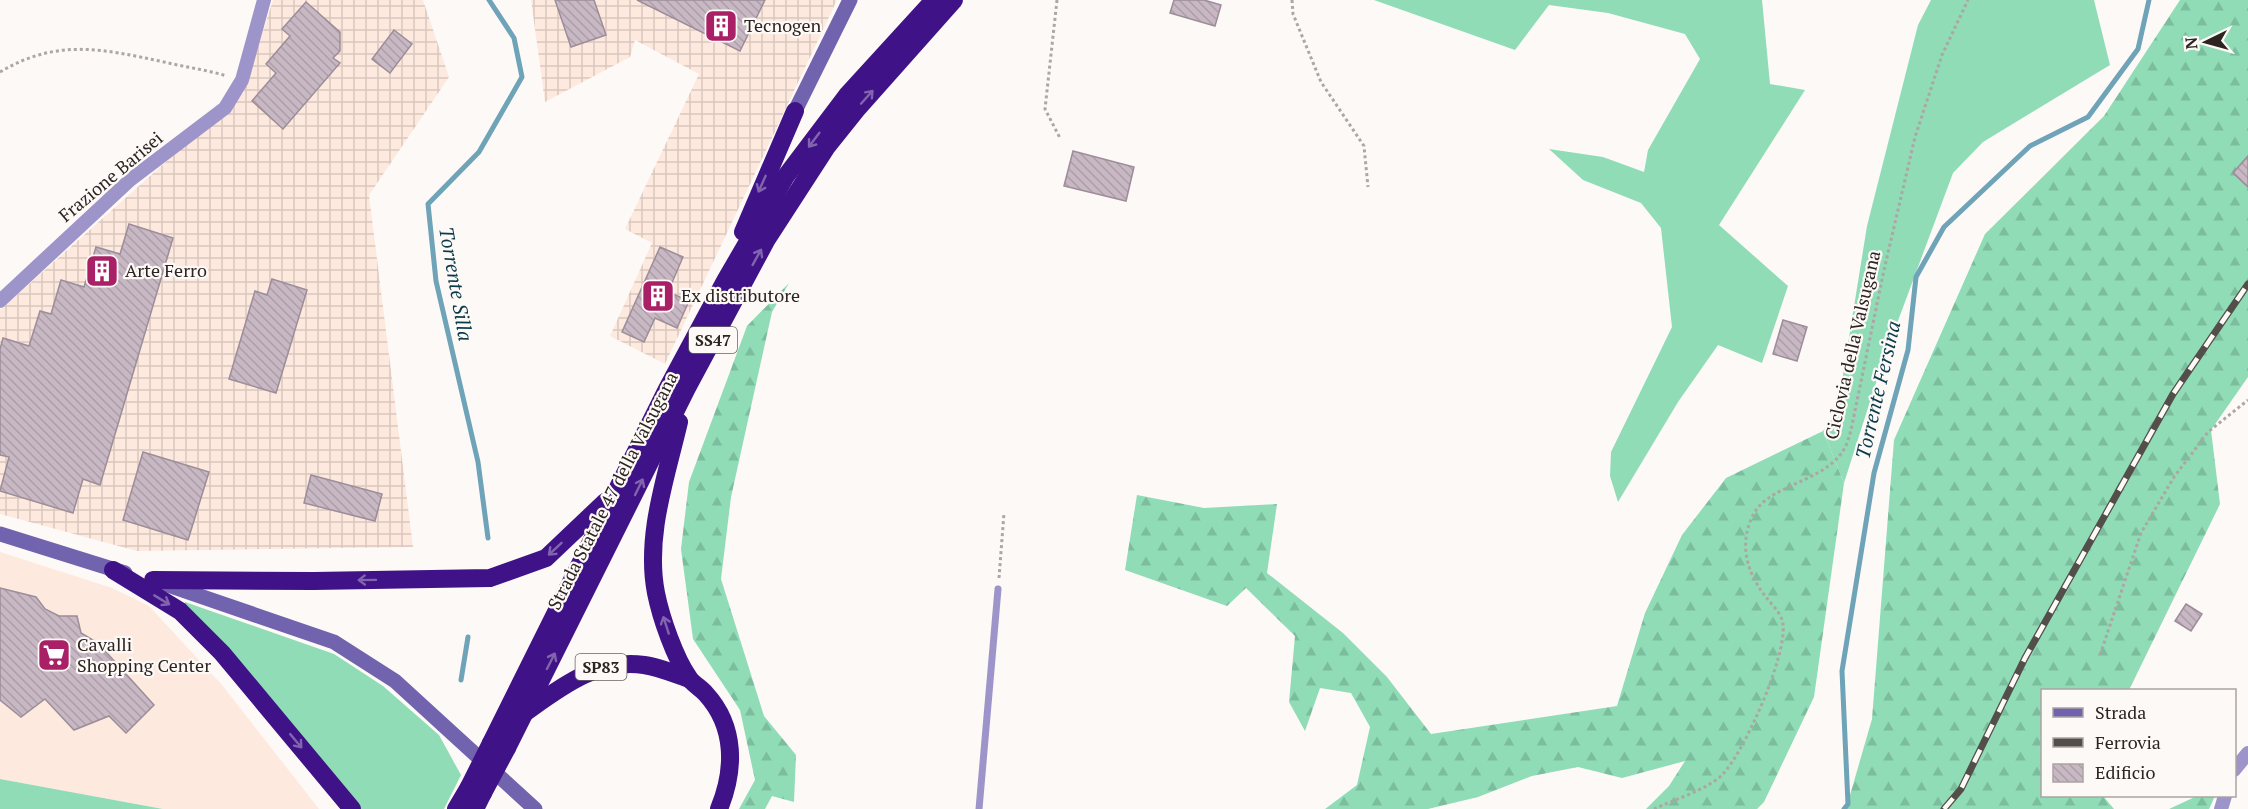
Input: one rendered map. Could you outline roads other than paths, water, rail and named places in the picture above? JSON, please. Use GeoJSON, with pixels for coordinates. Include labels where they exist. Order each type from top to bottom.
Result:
{"type":"FeatureCollection","features":[{"type":"Feature","properties":{"kind":"highway","name":"Strada Statale 47 della Valsugana"},"geometry":{"type":"LineString","coordinates":[[456,809],[476,796],[613,495],[725,281],[786,176],[848,94],[934,0]]}},
{"type":"Feature","properties":{"kind":"highway","name":"Strada Statale 47 della Valsugana"},"geometry":{"type":"LineString","coordinates":[[499,745],[524,713],[687,388],[767,239],[826,148],[858,108],[954,0]]}},
{"type":"Feature","properties":{"kind":"highway"},"geometry":{"type":"LineString","coordinates":[[725,281],[759,190],[795,111]]}},
{"type":"Feature","properties":{"kind":"highway"},"geometry":{"type":"LineString","coordinates":[[687,388],[652,544],[656,593],[669,633],[689,679]]}},
{"type":"Feature","properties":{"kind":"highway"},"geometry":{"type":"LineString","coordinates":[[153,580],[314,581],[490,578],[546,558],[613,495]]}},
{"type":"Feature","properties":{"kind":"highway"},"geometry":{"type":"LineString","coordinates":[[112,570],[180,611],[205,636],[352,809]]}},
{"type":"Feature","properties":{"kind":"highway","name":"SP83"},"geometry":{"type":"LineString","coordinates":[[524,713],[572,680],[600,667],[644,664],[689,679],[706,694],[723,720],[732,754],[728,787],[719,809]]}},
{"type":"Feature","properties":{"kind":"main road"},"geometry":{"type":"LineString","coordinates":[[795,111],[850,0]]}},
{"type":"Feature","properties":{"kind":"main road"},"geometry":{"type":"LineString","coordinates":[[0,534],[112,570],[153,580],[334,642],[395,681],[536,809]]}},
{"type":"Feature","properties":{"kind":"street","name":"Frazione Barisei"},"geometry":{"type":"LineString","coordinates":[[0,301],[130,180],[225,108],[242,80],[264,0]]}},
{"type":"Feature","properties":{"kind":"street"},"geometry":{"type":"LineString","coordinates":[[2236,769],[2248,753]]}},
{"type":"Feature","properties":{"kind":"lane"},"geometry":{"type":"LineString","coordinates":[[979,809],[998,589]]}},
{"type":"Feature","properties":{"kind":"waterway","name":"Torrente Silla"},"geometry":{"type":"LineString","coordinates":[[488,538],[478,462],[436,281],[428,204],[479,152],[522,77],[514,38],[489,0]]}},
{"type":"Feature","properties":{"kind":"waterway","name":"Torrente Fersina"},"geometry":{"type":"LineString","coordinates":[[1844,809],[1848,804],[1842,671],[1874,473],[1908,350],[1916,277],[1944,227],[2030,146],[2088,117],[2138,49],[2149,0]]}},
{"type":"Feature","properties":{"kind":"waterway","name":"Torrente Silla"},"geometry":{"type":"LineString","coordinates":[[461,680],[468,637]]}},
{"type":"Feature","properties":{"kind":"railway"},"geometry":{"type":"LineString","coordinates":[[1944,809],[1961,789],[2025,658],[2173,394],[2248,284]]}},
{"type":"Feature","properties":{"kind":"place","name":"Tecnogen"},"geometry":{"type":"Point","coordinates":[721,26]}},
{"type":"Feature","properties":{"kind":"place","name":"Arte Ferro"},"geometry":{"type":"Point","coordinates":[102,271]}},
{"type":"Feature","properties":{"kind":"place","name":"Ex distributore"},"geometry":{"type":"Point","coordinates":[658,296]}},
{"type":"Feature","properties":{"kind":"place","name":"Cavalli Shopping Center"},"geometry":{"type":"Point","coordinates":[54,655]}}]}
